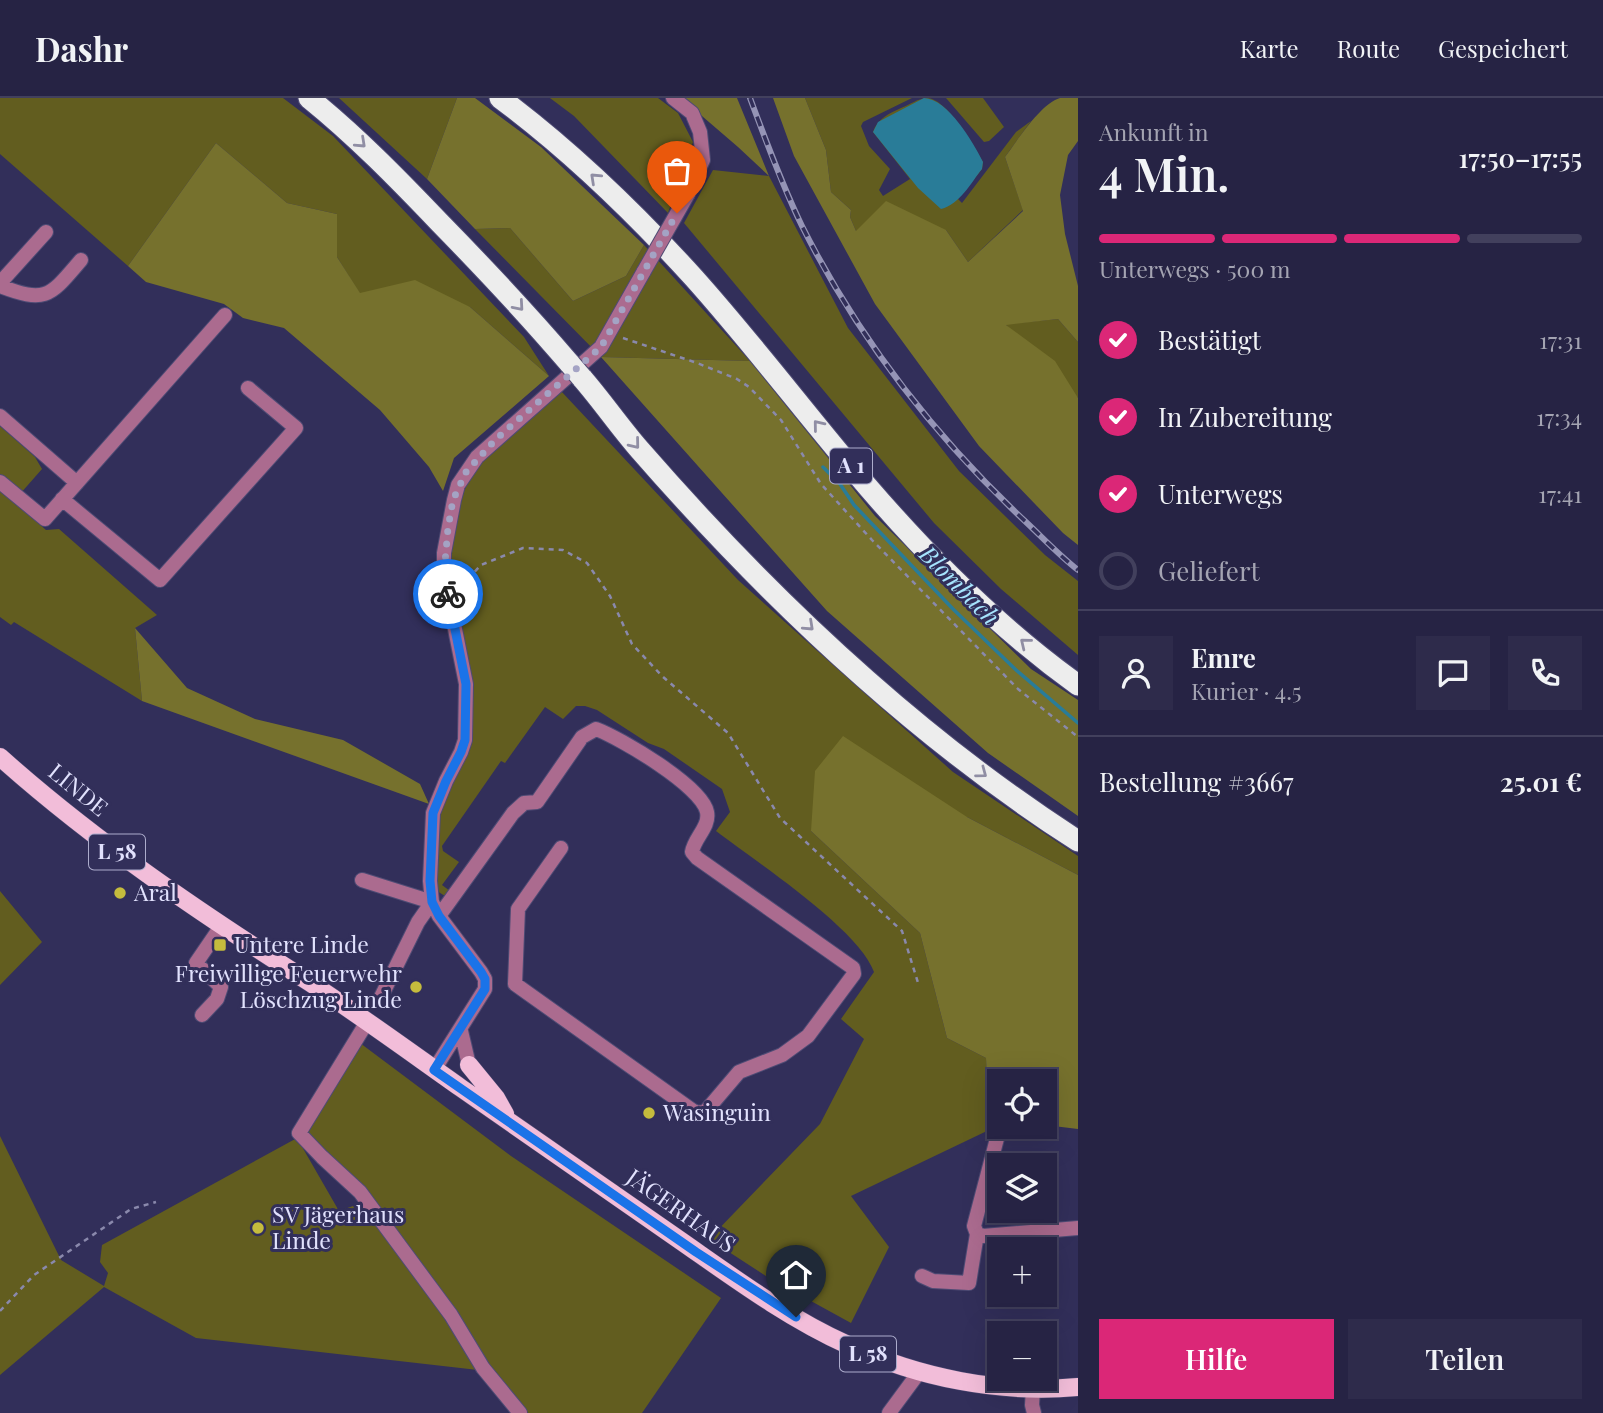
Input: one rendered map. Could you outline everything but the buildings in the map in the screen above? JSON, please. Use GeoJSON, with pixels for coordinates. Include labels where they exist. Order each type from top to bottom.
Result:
{"type":"FeatureCollection","features":[{"type":"Feature","properties":{"kind":"highway"},"geometry":{"type":"LineString","coordinates":[[309,98],[416,198],[510,295],[637,447],[714,532],[806,624],[872,684],[948,746],[1078,841]]}},
{"type":"Feature","properties":{"kind":"highway","name":"A 1"},"geometry":{"type":"LineString","coordinates":[[500,98],[567,152],[644,226],[703,289],[866,485],[963,587],[1015,635],[1078,685]]}},
{"type":"Feature","properties":{"kind":"main road","name":"LINDE"},"geometry":{"type":"LineString","coordinates":[[2,762],[74,820],[222,925],[367,1022]]}},
{"type":"Feature","properties":{"kind":"main road","name":"JÄGERHAUS"},"geometry":{"type":"LineString","coordinates":[[367,1022],[783,1310],[849,1346],[920,1371],[987,1384]]}},
{"type":"Feature","properties":{"kind":"main road"},"geometry":{"type":"LineString","coordinates":[[469,1065],[496,1098],[511,1123]]}},
{"type":"Feature","properties":{"kind":"main road","name":"JÄGERHAUS"},"geometry":{"type":"LineString","coordinates":[[1057,1388],[1078,1387]]}},
{"type":"Feature","properties":{"kind":"street"},"geometry":{"type":"LineString","coordinates":[[434,1070],[485,989],[485,979],[436,909],[430,881],[433,813],[465,740],[466,684],[444,574],[446,540],[453,500],[466,472],[495,440],[591,358],[610,332],[688,194],[703,160],[700,132],[692,113],[673,98]]}},
{"type":"Feature","properties":{"kind":"street"},"geometry":{"type":"LineString","coordinates":[[47,232],[0,285],[25,295],[42,296],[57,288],[80,260]]}},
{"type":"Feature","properties":{"kind":"street"},"geometry":{"type":"LineString","coordinates":[[0,482],[45,519],[225,315]]}},
{"type":"Feature","properties":{"kind":"street"},"geometry":{"type":"LineString","coordinates":[[62,499],[160,580],[296,428],[248,388]]}},
{"type":"Feature","properties":{"kind":"street"},"geometry":{"type":"LineString","coordinates":[[0,416],[77,483]]}},
{"type":"Feature","properties":{"kind":"street"},"geometry":{"type":"LineString","coordinates":[[379,1001],[418,922],[436,909],[513,813],[524,803],[537,802],[582,737],[596,729],[665,768],[704,804],[708,815],[705,827],[694,843],[692,852],[697,858],[853,968],[854,974],[808,1036],[796,1046],[739,1072],[705,1112],[696,1113],[515,984],[518,909],[561,848]]}},
{"type":"Feature","properties":{"kind":"street"},"geometry":{"type":"LineString","coordinates":[[362,880],[436,909]]}},
{"type":"Feature","properties":{"kind":"street"},"geometry":{"type":"LineString","coordinates":[[202,1015],[217,999],[221,987],[195,963],[222,925]]}},
{"type":"Feature","properties":{"kind":"street"},"geometry":{"type":"LineString","coordinates":[[367,1022],[299,1133],[360,1192],[451,1315],[483,1368],[520,1413]]}},
{"type":"Feature","properties":{"kind":"street"},"geometry":{"type":"LineString","coordinates":[[461,1031],[469,1065]]}},
{"type":"Feature","properties":{"kind":"street"},"geometry":{"type":"LineString","coordinates":[[922,1276],[933,1281],[969,1283],[977,1234],[974,1226],[997,1139]]}},
{"type":"Feature","properties":{"kind":"street"},"geometry":{"type":"LineString","coordinates":[[977,1234],[983,1236],[1078,1228]]}},
{"type":"Feature","properties":{"kind":"street"},"geometry":{"type":"LineString","coordinates":[[889,1413],[920,1371]]}},
{"type":"Feature","properties":{"kind":"street"},"geometry":{"type":"LineString","coordinates":[[1033,1391],[1034,1413]]}},
{"type":"Feature","properties":{"kind":"path"},"geometry":{"type":"LineString","coordinates":[[610,332],[697,363],[737,379],[748,387],[781,420],[821,484],[872,540],[1018,689],[1078,737]]}},
{"type":"Feature","properties":{"kind":"path"},"geometry":{"type":"LineString","coordinates":[[449,598],[481,565],[523,548],[563,550],[587,563],[610,596],[632,644],[662,676],[728,733],[780,818],[902,931],[919,985]]}},
{"type":"Feature","properties":{"kind":"path"},"geometry":{"type":"LineString","coordinates":[[0,1311],[34,1275],[131,1209],[156,1202]]}},
{"type":"Feature","properties":{"kind":"shaded area"},"geometry":{"type":"Polygon","coordinates":[[[0,98],[283,98],[333,136],[524,337],[549,376],[470,307],[360,294],[337,257],[337,214],[287,203],[216,143],[128,266],[0,154],[0,98]]]}},
{"type":"Feature","properties":{"kind":"shaded area"},"geometry":{"type":"Polygon","coordinates":[[[339,98],[457,98],[427,179],[339,98]]]}},
{"type":"Feature","properties":{"kind":"shaded area"},"geometry":{"type":"Polygon","coordinates":[[[457,98],[475,98],[541,147],[644,245],[626,276],[573,301],[510,228],[475,229],[427,179],[457,98]]]}},
{"type":"Feature","properties":{"kind":"shaded area"},"geometry":{"type":"Polygon","coordinates":[[[550,98],[658,98],[678,113],[693,142],[668,213],[574,116],[550,98]]]}},
{"type":"Feature","properties":{"kind":"shaded area"},"geometry":{"type":"Polygon","coordinates":[[[681,98],[737,98],[769,176],[738,147],[681,98]]]}},
{"type":"Feature","properties":{"kind":"shaded area"},"geometry":{"type":"Polygon","coordinates":[[[773,98],[805,98],[826,150],[831,192],[851,210],[850,217],[856,231],[886,201],[946,230],[968,262],[1023,211],[1005,157],[1045,107],[1060,98],[1078,98],[1078,141],[1068,155],[1060,195],[1065,234],[1078,286],[1078,342],[1058,319],[1006,325],[1055,361],[1078,398],[1078,545],[1063,533],[979,446],[875,304],[794,156],[773,98]]]}},
{"type":"Feature","properties":{"kind":"shaded area"},"geometry":{"type":"Polygon","coordinates":[[[805,98],[912,98],[863,122],[861,126],[869,146],[890,169],[879,190],[883,196],[910,179],[873,132],[881,120],[893,112],[927,98],[943,106],[959,124],[983,162],[982,169],[958,199],[962,203],[1016,132],[1031,121],[1005,157],[1023,210],[968,262],[946,230],[856,231],[850,217],[851,210],[831,192],[826,150],[805,98]]]}},
{"type":"Feature","properties":{"kind":"shaded area"},"geometry":{"type":"Polygon","coordinates":[[[946,98],[983,98],[1004,127],[989,141],[984,142],[946,98]]]}},
{"type":"Feature","properties":{"kind":"shaded area"},"geometry":{"type":"Polygon","coordinates":[[[216,143],[287,203],[337,214],[337,257],[360,293],[415,280],[470,307],[549,376],[454,458],[443,491],[429,467],[380,410],[284,328],[243,318],[224,304],[146,282],[128,266],[216,143]]]}},
{"type":"Feature","properties":{"kind":"shaded area"},"geometry":{"type":"Polygon","coordinates":[[[713,170],[769,176],[848,328],[959,471],[1045,555],[1078,581],[1078,655],[1001,589],[934,523],[684,223],[713,170]]]}},
{"type":"Feature","properties":{"kind":"shaded area"},"geometry":{"type":"Polygon","coordinates":[[[510,228],[573,301],[626,276],[644,245],[750,361],[601,357],[475,229],[510,228]]]}},
{"type":"Feature","properties":{"kind":"shaded area"},"geometry":{"type":"Polygon","coordinates":[[[1058,319],[1078,342],[1078,398],[1005,324],[1058,319]]]}},
{"type":"Feature","properties":{"kind":"shaded area"},"geometry":{"type":"Polygon","coordinates":[[[601,357],[750,361],[875,516],[1031,669],[1078,700],[1078,816],[988,753],[827,611],[601,357]]]}},
{"type":"Feature","properties":{"kind":"shaded area"},"geometry":{"type":"Polygon","coordinates":[[[561,391],[738,580],[953,772],[1078,856],[1078,875],[967,817],[811,831],[920,933],[947,1038],[986,1058],[987,1131],[851,1196],[889,1247],[851,1323],[769,1278],[709,1239],[820,1124],[864,1039],[841,1019],[874,972],[865,955],[828,916],[716,831],[730,812],[722,789],[664,749],[648,743],[597,710],[576,706],[563,719],[545,707],[505,763],[501,761],[442,846],[443,851],[459,862],[442,885],[450,891],[445,896],[437,891],[435,876],[439,810],[462,764],[470,669],[451,586],[450,547],[461,498],[470,478],[484,458],[561,391]]]}},
{"type":"Feature","properties":{"kind":"shaded area"},"geometry":{"type":"Polygon","coordinates":[[[0,426],[35,457],[42,469],[20,494],[0,476],[0,426]]]}},
{"type":"Feature","properties":{"kind":"shaded area"},"geometry":{"type":"Polygon","coordinates":[[[0,489],[46,530],[59,529],[157,615],[135,628],[142,701],[14,622],[11,625],[0,617],[0,489]]]}},
{"type":"Feature","properties":{"kind":"shaded area"},"geometry":{"type":"Polygon","coordinates":[[[135,628],[187,688],[255,719],[343,740],[420,784],[429,804],[142,701],[135,628]]]}},
{"type":"Feature","properties":{"kind":"shaded area"},"geometry":{"type":"Polygon","coordinates":[[[843,736],[967,817],[1078,875],[1078,1129],[1057,1126],[1057,1069],[987,1069],[987,1082],[986,1058],[947,1038],[920,933],[811,831],[815,771],[843,736]]]}},
{"type":"Feature","properties":{"kind":"shaded area"},"geometry":{"type":"Polygon","coordinates":[[[0,891],[42,942],[0,985],[0,891]]]}},
{"type":"Feature","properties":{"kind":"shaded area"},"geometry":{"type":"Polygon","coordinates":[[[360,1043],[511,1156],[721,1298],[642,1413],[528,1413],[488,1364],[458,1313],[403,1239],[362,1188],[303,1130],[360,1043]]]}},
{"type":"Feature","properties":{"kind":"shaded area"},"geometry":{"type":"Polygon","coordinates":[[[0,1136],[61,1260],[104,1286],[108,1273],[100,1262],[102,1245],[297,1138],[339,1211],[364,1202],[446,1317],[478,1370],[196,1338],[104,1287],[0,1375],[0,1136]]]}},
{"type":"Feature","properties":{"kind":"water"},"geometry":{"type":"Polygon","coordinates":[[[924,98],[933,100],[951,113],[983,162],[982,169],[964,193],[954,203],[941,209],[918,188],[873,132],[878,122],[924,98]]]}},
{"type":"Feature","properties":{"kind":"waterway","name":"Blombach"},"geometry":{"type":"LineString","coordinates":[[823,467],[840,484],[854,505],[953,609],[1015,669],[1078,723]]}},
{"type":"Feature","properties":{"kind":"railway"},"geometry":{"type":"LineString","coordinates":[[750,98],[802,226],[848,308],[874,347],[901,385],[961,456],[1078,570]]}},
{"type":"Feature","properties":{"kind":"way so far"},"geometry":{"type":"LineString","coordinates":[[448,594],[444,553],[458,485],[477,457],[601,347],[677,213]]}},
{"type":"Feature","properties":{"kind":"place","name":"Aral"},"geometry":{"type":"Point","coordinates":[120,893]}},
{"type":"Feature","properties":{"kind":"place","name":"Untere Linde"},"geometry":{"type":"Point","coordinates":[220,945]}},
{"type":"Feature","properties":{"kind":"place","name":"Freiwillige Feuerwehr Löschzug Linde"},"geometry":{"type":"Point","coordinates":[416,987]}},
{"type":"Feature","properties":{"kind":"place","name":"Wasinguin"},"geometry":{"type":"Point","coordinates":[649,1113]}},
{"type":"Feature","properties":{"kind":"place","name":"SV Jägerhaus Linde"},"geometry":{"type":"Point","coordinates":[258,1228]}},
{"type":"Feature","properties":{"kind":"route"},"geometry":{"type":"LineString","coordinates":[[448,594],[466,684],[465,740],[433,813],[430,881],[432,902],[439,916],[481,972],[485,979],[485,989],[434,1070],[696,1252],[796,1317]]}}]}
